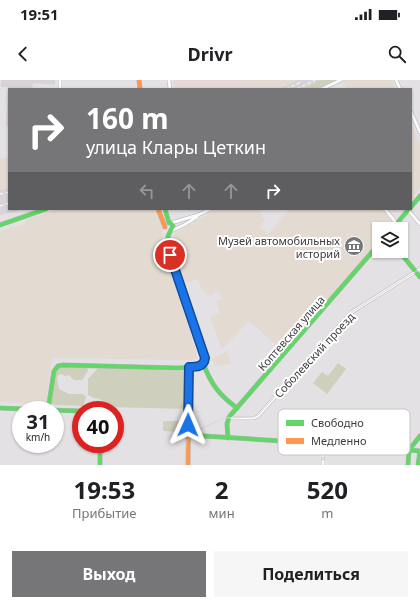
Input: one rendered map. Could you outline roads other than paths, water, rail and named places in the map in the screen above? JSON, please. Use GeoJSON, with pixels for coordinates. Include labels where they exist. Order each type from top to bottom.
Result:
{"type":"FeatureCollection","features":[{"type":"Feature","properties":{"kind":"street"},"geometry":{"type":"LineString","coordinates":[[324,88],[341,80]]}},
{"type":"Feature","properties":{"kind":"street"},"geometry":{"type":"LineString","coordinates":[[412,114],[420,132]]}},
{"type":"Feature","properties":{"kind":"street"},"geometry":{"type":"LineString","coordinates":[[412,205],[420,196]]}},
{"type":"Feature","properties":{"kind":"street"},"geometry":{"type":"LineString","coordinates":[[0,225],[43,210]]}},
{"type":"Feature","properties":{"kind":"street"},"geometry":{"type":"LineString","coordinates":[[159,210],[169,227],[176,229]]}},
{"type":"Feature","properties":{"kind":"street"},"geometry":{"type":"LineString","coordinates":[[165,210],[169,227],[168,239],[170,255],[203,352],[205,360],[203,363],[212,384],[225,399],[237,408]]}},
{"type":"Feature","properties":{"kind":"street"},"geometry":{"type":"LineString","coordinates":[[168,239],[176,229],[209,210]]}},
{"type":"Feature","properties":{"kind":"street"},"geometry":{"type":"LineString","coordinates":[[385,210],[395,222]]}},
{"type":"Feature","properties":{"kind":"street"},"geometry":{"type":"LineString","coordinates":[[399,222],[408,210]]}},
{"type":"Feature","properties":{"kind":"street"},"geometry":{"type":"LineString","coordinates":[[410,210],[420,224]]}},
{"type":"Feature","properties":{"kind":"street"},"geometry":{"type":"LineString","coordinates":[[169,227],[198,216]]}},
{"type":"Feature","properties":{"kind":"street","name":"Коптевская улица"},"geometry":{"type":"LineString","coordinates":[[228,418],[372,252]]}},
{"type":"Feature","properties":{"kind":"street"},"geometry":{"type":"LineString","coordinates":[[406,258],[418,271],[420,277]]}},
{"type":"Feature","properties":{"kind":"street","name":"Соболевский проезд"},"geometry":{"type":"LineString","coordinates":[[228,418],[254,418],[258,416],[352,312],[418,271]]}},
{"type":"Feature","properties":{"kind":"street"},"geometry":{"type":"LineString","coordinates":[[49,401],[54,371],[58,366],[197,367],[203,363]]}},
{"type":"Feature","properties":{"kind":"street"},"geometry":{"type":"LineString","coordinates":[[188,465],[189,367]]}},
{"type":"Feature","properties":{"kind":"street"},"geometry":{"type":"LineString","coordinates":[[0,408],[12,408]]}},
{"type":"Feature","properties":{"kind":"street"},"geometry":{"type":"LineString","coordinates":[[228,418],[228,438]]}},
{"type":"Feature","properties":{"kind":"street"},"geometry":{"type":"LineString","coordinates":[[188,435],[278,441]]}},
{"type":"Feature","properties":{"kind":"street"},"geometry":{"type":"LineString","coordinates":[[410,449],[420,436]]}},
{"type":"Feature","properties":{"kind":"street"},"geometry":{"type":"LineString","coordinates":[[410,450],[420,451],[418,465]]}},
{"type":"Feature","properties":{"kind":"street"},"geometry":{"type":"LineString","coordinates":[[100,453],[100,465]]}},
{"type":"Feature","properties":{"kind":"street"},"geometry":{"type":"LineString","coordinates":[[408,465],[409,455]]}},
{"type":"Feature","properties":{"kind":"tram line"},"geometry":{"type":"LineString","coordinates":[[185,465],[186,443],[194,432],[224,418],[254,417],[258,415],[352,312],[420,269]]}},
{"type":"Feature","properties":{"kind":"railway"},"geometry":{"type":"LineString","coordinates":[[299,88],[315,80]]}},
{"type":"Feature","properties":{"kind":"railway"},"geometry":{"type":"LineString","coordinates":[[288,88],[301,82]]}},
{"type":"Feature","properties":{"kind":"railway"},"geometry":{"type":"LineString","coordinates":[[0,194],[8,192]]}},
{"type":"Feature","properties":{"kind":"railway"},"geometry":{"type":"LineString","coordinates":[[0,206],[8,203]]}},
{"type":"Feature","properties":{"kind":"place","name":"Музей автомобильных историй"},"geometry":{"type":"Point","coordinates":[354,246]}}]}
